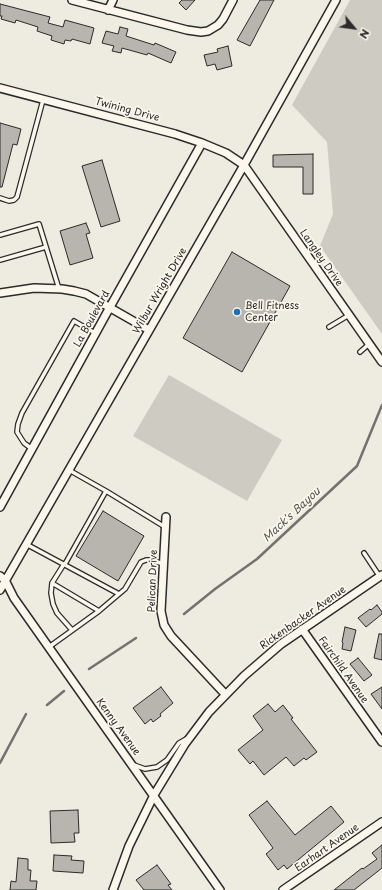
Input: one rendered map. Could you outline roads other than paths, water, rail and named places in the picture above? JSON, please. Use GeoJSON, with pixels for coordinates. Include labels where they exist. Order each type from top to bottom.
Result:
{"type":"FeatureCollection","features":[{"type":"Feature","properties":{"kind":"street"},"geometry":{"type":"LineString","coordinates":[[72,0],[187,30],[201,32],[208,31],[218,25],[223,19],[233,0]]}},
{"type":"Feature","properties":{"kind":"street"},"geometry":{"type":"LineString","coordinates":[[108,10],[113,0]]}},
{"type":"Feature","properties":{"kind":"street","name":"Wilbur Wright Drive"},"geometry":{"type":"LineString","coordinates":[[0,590],[3,578],[26,544],[69,470],[244,165],[336,0]]}},
{"type":"Feature","properties":{"kind":"street","name":"Twining Drive"},"geometry":{"type":"LineString","coordinates":[[0,88],[157,128],[202,143],[226,153],[244,165]]}},
{"type":"Feature","properties":{"kind":"street","name":"La Boulevard"},"geometry":{"type":"LineString","coordinates":[[0,507],[95,333],[202,143]]}},
{"type":"Feature","properties":{"kind":"street","name":"Langley Drive"},"geometry":{"type":"LineString","coordinates":[[244,165],[382,362]]}},
{"type":"Feature","properties":{"kind":"street"},"geometry":{"type":"LineString","coordinates":[[0,293],[34,288],[59,289],[86,294],[149,330]]}},
{"type":"Feature","properties":{"kind":"street","name":"Pelican Drive"},"geometry":{"type":"LineString","coordinates":[[166,517],[161,611],[165,629],[225,694]]}},
{"type":"Feature","properties":{"kind":"street","name":"Rickenbacker Avenue"},"geometry":{"type":"LineString","coordinates":[[113,890],[129,846],[154,795],[174,760],[189,738],[225,694],[263,658],[302,629],[381,576]]}},
{"type":"Feature","properties":{"kind":"street","name":"Kenny Avenue"},"geometry":{"type":"LineString","coordinates":[[3,578],[14,598],[220,890]]}},
{"type":"Feature","properties":{"kind":"street","name":"Fairchild Avenue"},"geometry":{"type":"LineString","coordinates":[[302,629],[382,742]]}},
{"type":"Feature","properties":{"kind":"street","name":"Earhart Avenue"},"geometry":{"type":"LineString","coordinates":[[283,890],[382,822]]}},
{"type":"Feature","properties":{"kind":"lane"},"geometry":{"type":"LineString","coordinates":[[0,198],[9,201],[14,200],[17,197],[43,99]]}},
{"type":"Feature","properties":{"kind":"lane"},"geometry":{"type":"LineString","coordinates":[[0,235],[39,224],[59,289]]}},
{"type":"Feature","properties":{"kind":"lane"},"geometry":{"type":"LineString","coordinates":[[0,260],[46,247]]}},
{"type":"Feature","properties":{"kind":"lane"},"geometry":{"type":"LineString","coordinates":[[329,327],[349,315]]}},
{"type":"Feature","properties":{"kind":"lane"},"geometry":{"type":"LineString","coordinates":[[32,449],[24,442],[17,432],[22,413],[74,321],[95,333]]}},
{"type":"Feature","properties":{"kind":"lane"},"geometry":{"type":"LineString","coordinates":[[360,352],[369,344]]}},
{"type":"Feature","properties":{"kind":"lane"},"geometry":{"type":"LineString","coordinates":[[69,470],[166,527]]}},
{"type":"Feature","properties":{"kind":"lane"},"geometry":{"type":"LineString","coordinates":[[72,630],[57,613],[53,604],[51,593],[52,583],[106,491]]}},
{"type":"Feature","properties":{"kind":"lane"},"geometry":{"type":"LineString","coordinates":[[26,544],[119,594]]}},
{"type":"Feature","properties":{"kind":"lane"},"geometry":{"type":"LineString","coordinates":[[364,554],[381,576]]}},
{"type":"Feature","properties":{"kind":"lane"},"geometry":{"type":"LineString","coordinates":[[49,647],[99,611],[125,589],[142,562],[152,560],[163,564]]}},
{"type":"Feature","properties":{"kind":"lane"},"geometry":{"type":"LineString","coordinates":[[52,583],[99,611]]}},
{"type":"Feature","properties":{"kind":"lane"},"geometry":{"type":"LineString","coordinates":[[132,764],[145,769],[157,767],[167,760],[179,743],[189,738]]}},
{"type":"Feature","properties":{"kind":"waterway","name":"Mack's Bayou"},"geometry":{"type":"LineString","coordinates":[[184,614],[215,589],[257,559],[357,466],[382,405]]}},
{"type":"Feature","properties":{"kind":"waterway","name":"Mack's Bayou"},"geometry":{"type":"LineString","coordinates":[[89,669],[136,638]]}},
{"type":"Feature","properties":{"kind":"waterway","name":"Mack's Bayou"},"geometry":{"type":"LineString","coordinates":[[47,705],[64,691]]}},
{"type":"Feature","properties":{"kind":"waterway","name":"Mack's Bayou"},"geometry":{"type":"LineString","coordinates":[[0,763],[26,714]]}},
{"type":"Feature","properties":{"kind":"place","name":"Bell Fitness Center"},"geometry":{"type":"Point","coordinates":[237,312]}}]}
